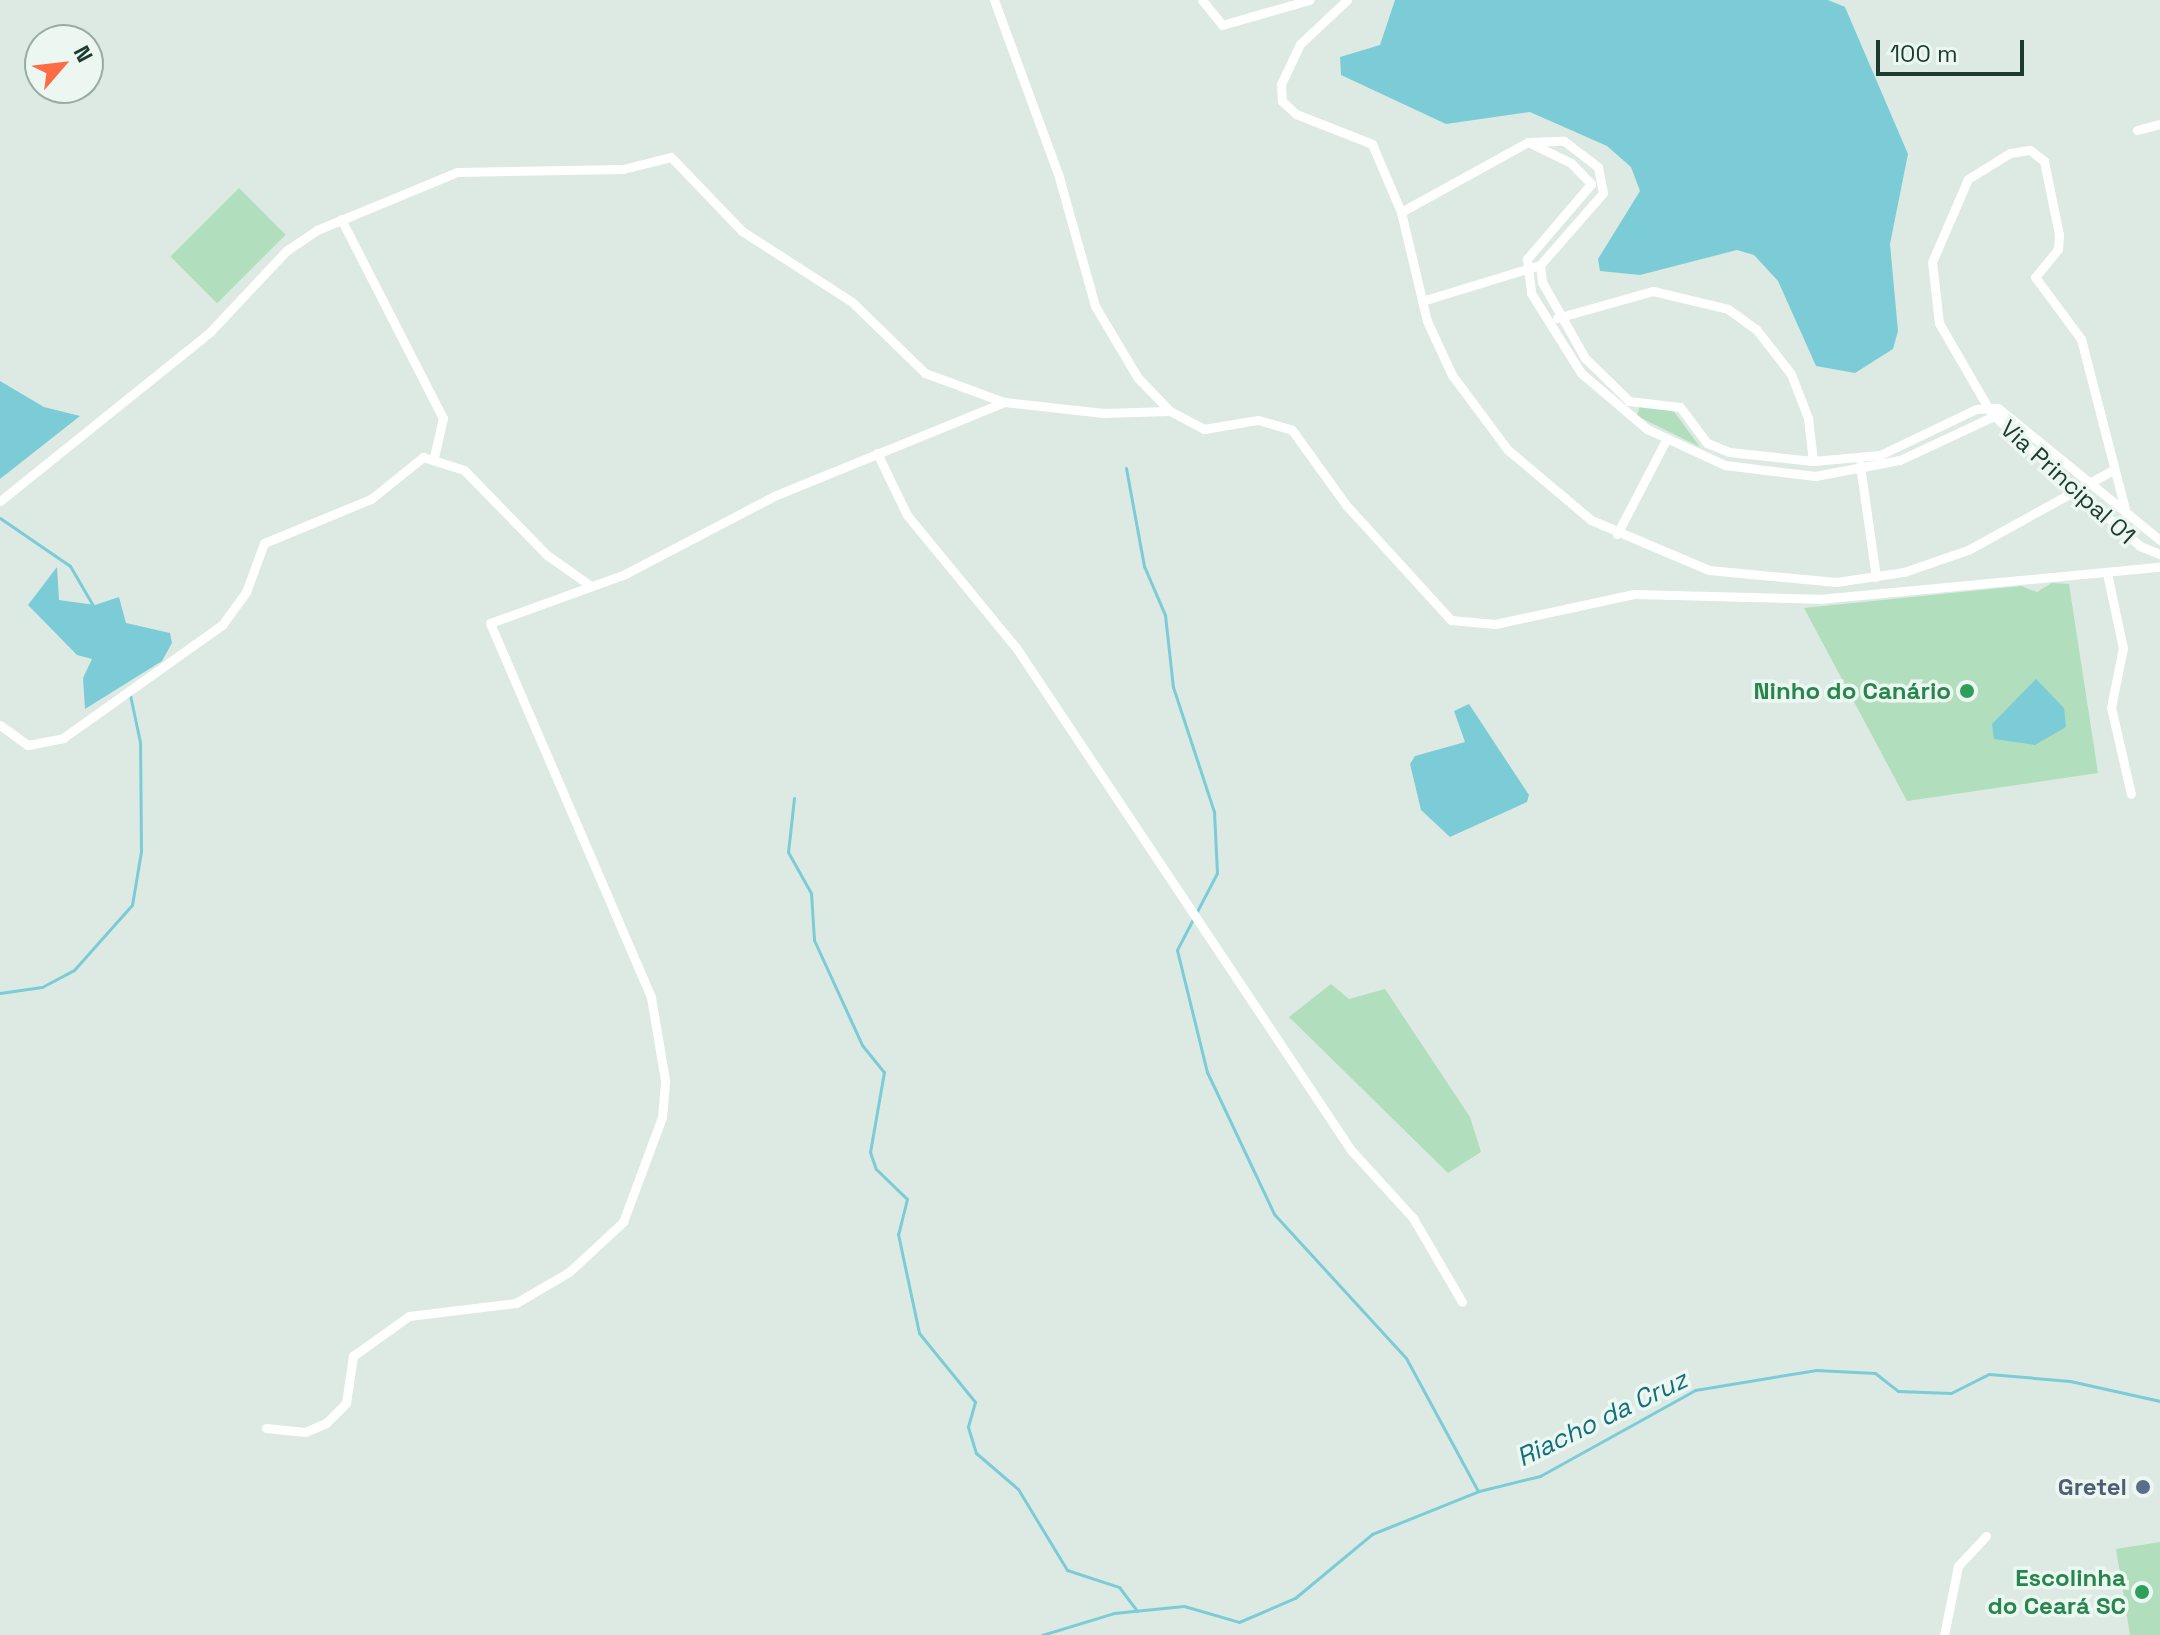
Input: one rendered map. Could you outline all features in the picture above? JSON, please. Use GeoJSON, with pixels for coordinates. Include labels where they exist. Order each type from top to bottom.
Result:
{"type":"FeatureCollection","features":[{"type":"Feature","properties":{"kind":"street"},"geometry":{"type":"LineString","coordinates":[[994,0],[1063,190],[1095,306],[1138,378],[1170,411],[1219,432],[1258,420],[1292,430],[1436,612],[1466,624],[1634,594],[1819,599],[2160,567]]}},
{"type":"Feature","properties":{"kind":"street"},"geometry":{"type":"LineString","coordinates":[[1202,0],[1222,25],[1309,0]]}},
{"type":"Feature","properties":{"kind":"street"},"geometry":{"type":"LineString","coordinates":[[1329,0],[1343,3]]}},
{"type":"Feature","properties":{"kind":"street"},"geometry":{"type":"LineString","coordinates":[[1343,3],[1290,61],[1282,101],[1296,114],[1372,144],[1401,212],[1422,301],[1452,375],[1500,441],[1562,499],[1617,534],[1675,560],[1747,577],[1836,582],[1876,577],[2004,534],[2076,484],[2094,482],[2111,471]]}},
{"type":"Feature","properties":{"kind":"street"},"geometry":{"type":"LineString","coordinates":[[2137,130],[2160,124]]}},
{"type":"Feature","properties":{"kind":"street"},"geometry":{"type":"LineString","coordinates":[[1401,212],[1419,208],[1528,142],[1558,139],[1589,157],[1603,176],[1603,193],[1540,265],[1422,301]]}},
{"type":"Feature","properties":{"kind":"street"},"geometry":{"type":"LineString","coordinates":[[1523,268],[1589,189],[1589,177],[1571,163],[1528,142]]}},
{"type":"Feature","properties":{"kind":"street"},"geometry":{"type":"LineString","coordinates":[[1990,411],[1935,307],[1932,262],[1952,205],[1990,162],[2023,150],[2041,156],[2059,245],[2035,277],[2081,339],[2111,471],[2128,516]]}},
{"type":"Feature","properties":{"kind":"street"},"geometry":{"type":"LineString","coordinates":[[0,501],[210,332],[286,251],[341,219],[457,172],[623,169],[671,157],[742,231],[852,302],[925,373],[1004,402],[1103,413],[1170,411]]}},
{"type":"Feature","properties":{"kind":"street"},"geometry":{"type":"LineString","coordinates":[[1589,189],[1603,193]]}},
{"type":"Feature","properties":{"kind":"street"},"geometry":{"type":"LineString","coordinates":[[341,219],[443,418],[434,456]]}},
{"type":"Feature","properties":{"kind":"street"},"geometry":{"type":"LineString","coordinates":[[1540,265],[1559,317],[1585,358],[1629,401],[1680,407],[1707,443],[1702,457]]}},
{"type":"Feature","properties":{"kind":"street","name":"Via Principal 01"},"geometry":{"type":"LineString","coordinates":[[1523,268],[1546,323],[1581,373],[1623,410],[1666,440],[1702,457],[1756,472],[1861,472],[1934,448],[1990,411]]}},
{"type":"Feature","properties":{"kind":"street"},"geometry":{"type":"LineString","coordinates":[[1546,323],[1653,291],[1728,309],[1756,329],[1791,374],[1808,418],[1813,461]]}},
{"type":"Feature","properties":{"kind":"street"},"geometry":{"type":"LineString","coordinates":[[1623,410],[1629,401]]}},
{"type":"Feature","properties":{"kind":"street"},"geometry":{"type":"LineString","coordinates":[[266,1428],[305,1432],[326,1423],[346,1403],[353,1356],[409,1316],[537,1295],[610,1239],[630,1204],[665,1100],[651,997],[490,623],[591,586],[877,453],[1004,402]]}},
{"type":"Feature","properties":{"kind":"street","name":"Via Principal 01"},"geometry":{"type":"LineString","coordinates":[[1990,411],[2076,484],[2140,546],[2160,553]]}},
{"type":"Feature","properties":{"kind":"street","name":"Via Principal 01"},"geometry":{"type":"LineString","coordinates":[[1707,443],[1757,458],[1813,461],[1860,459],[1901,449],[1990,411],[2008,411],[2094,482],[2128,516],[2160,540]]}},
{"type":"Feature","properties":{"kind":"street"},"geometry":{"type":"LineString","coordinates":[[1617,534],[1666,440]]}},
{"type":"Feature","properties":{"kind":"street"},"geometry":{"type":"LineString","coordinates":[[877,453],[907,515],[1017,649],[1351,1150],[1413,1218],[1462,1302]]}},
{"type":"Feature","properties":{"kind":"street"},"geometry":{"type":"LineString","coordinates":[[0,725],[28,745],[63,738],[222,625],[246,592],[264,543],[371,499],[410,465],[434,456],[464,470],[547,555],[591,586]]}},
{"type":"Feature","properties":{"kind":"street"},"geometry":{"type":"LineString","coordinates":[[1860,459],[1876,577]]}},
{"type":"Feature","properties":{"kind":"street"},"geometry":{"type":"LineString","coordinates":[[2107,573],[2123,648],[2111,707],[2131,794]]}},
{"type":"Feature","properties":{"kind":"street"},"geometry":{"type":"LineString","coordinates":[[1944,1635],[1949,1587],[1986,1536]]}},
{"type":"Feature","properties":{"kind":"green space"},"geometry":{"type":"Polygon","coordinates":[[[239,188],[286,235],[217,303],[170,257],[239,188]]]}},
{"type":"Feature","properties":{"kind":"green space"},"geometry":{"type":"Polygon","coordinates":[[[1640,406],[1672,409],[1700,447],[1637,416],[1640,406]]]}},
{"type":"Feature","properties":{"kind":"green space","name":"Ninho do Canário"},"geometry":{"type":"Polygon","coordinates":[[[2052,583],[2069,584],[2098,773],[1907,801],[1804,608],[2021,586],[2037,592],[2052,583]]]}},
{"type":"Feature","properties":{"kind":"green space"},"geometry":{"type":"Polygon","coordinates":[[[1331,984],[1349,999],[1385,989],[1470,1117],[1481,1152],[1448,1173],[1289,1017],[1331,984]]]}},
{"type":"Feature","properties":{"kind":"green space","name":"Escolinha do Ceará SC"},"geometry":{"type":"Polygon","coordinates":[[[2160,1542],[2160,1635],[2130,1635],[2116,1549],[2160,1542]]]}},
{"type":"Feature","properties":{"kind":"water"},"geometry":{"type":"Polygon","coordinates":[[[1395,0],[1828,0],[1845,7],[1908,154],[1890,244],[1898,331],[1893,349],[1855,373],[1816,366],[1778,281],[1754,255],[1737,250],[1640,275],[1600,271],[1598,259],[1640,191],[1631,167],[1607,146],[1530,112],[1446,124],[1341,75],[1340,57],[1380,45],[1395,0]]]}},
{"type":"Feature","properties":{"kind":"water"},"geometry":{"type":"Polygon","coordinates":[[[0,381],[44,407],[80,416],[0,479],[0,381]]]}},
{"type":"Feature","properties":{"kind":"water"},"geometry":{"type":"Polygon","coordinates":[[[57,567],[59,600],[95,605],[119,597],[126,623],[170,633],[172,643],[162,661],[85,709],[83,678],[92,659],[77,655],[28,605],[57,567]]]}},
{"type":"Feature","properties":{"kind":"water"},"geometry":{"type":"Polygon","coordinates":[[[2036,679],[2064,708],[2066,727],[2035,745],[1994,739],[1992,724],[2036,679]]]}},
{"type":"Feature","properties":{"kind":"water"},"geometry":{"type":"Polygon","coordinates":[[[1469,704],[1529,795],[1527,802],[1450,837],[1421,810],[1410,764],[1415,756],[1465,742],[1454,711],[1469,704]]]}},
{"type":"Feature","properties":{"kind":"waterway"},"geometry":{"type":"LineString","coordinates":[[1126,468],[1144,566],[1165,615],[1173,687],[1214,812],[1217,873],[1177,950],[1207,1072],[1274,1214],[1406,1358],[1478,1491]]}},
{"type":"Feature","properties":{"kind":"waterway"},"geometry":{"type":"LineString","coordinates":[[0,518],[70,566],[94,607]]}},
{"type":"Feature","properties":{"kind":"waterway"},"geometry":{"type":"LineString","coordinates":[[0,993],[42,987],[74,970],[132,905],[141,851],[140,742],[130,695]]}},
{"type":"Feature","properties":{"kind":"waterway"},"geometry":{"type":"LineString","coordinates":[[794,798],[788,852],[811,893],[814,940],[862,1045],[884,1072],[870,1152],[876,1169],[907,1199],[898,1234],[919,1333],[975,1402],[968,1427],[976,1453],[1018,1489],[1067,1570],[1119,1587],[1137,1611]]}},
{"type":"Feature","properties":{"kind":"waterway","name":"Riacho da Cruz"},"geometry":{"type":"LineString","coordinates":[[1042,1635],[1114,1613],[1184,1606],[1239,1622],[1295,1598],[1372,1534],[1479,1491],[1540,1476],[1695,1390],[1816,1370],[1875,1373],[1898,1391],[1951,1393],[1989,1374],[2070,1381],[2160,1401]]}},
{"type":"Feature","properties":{"kind":"place","name":"Ninho do Canário"},"geometry":{"type":"Point","coordinates":[1967,691]}},
{"type":"Feature","properties":{"kind":"place","name":"Gretel"},"geometry":{"type":"Point","coordinates":[2143,1487]}},
{"type":"Feature","properties":{"kind":"place","name":"Escolinha do Ceará SC"},"geometry":{"type":"Point","coordinates":[2142,1592]}}]}
